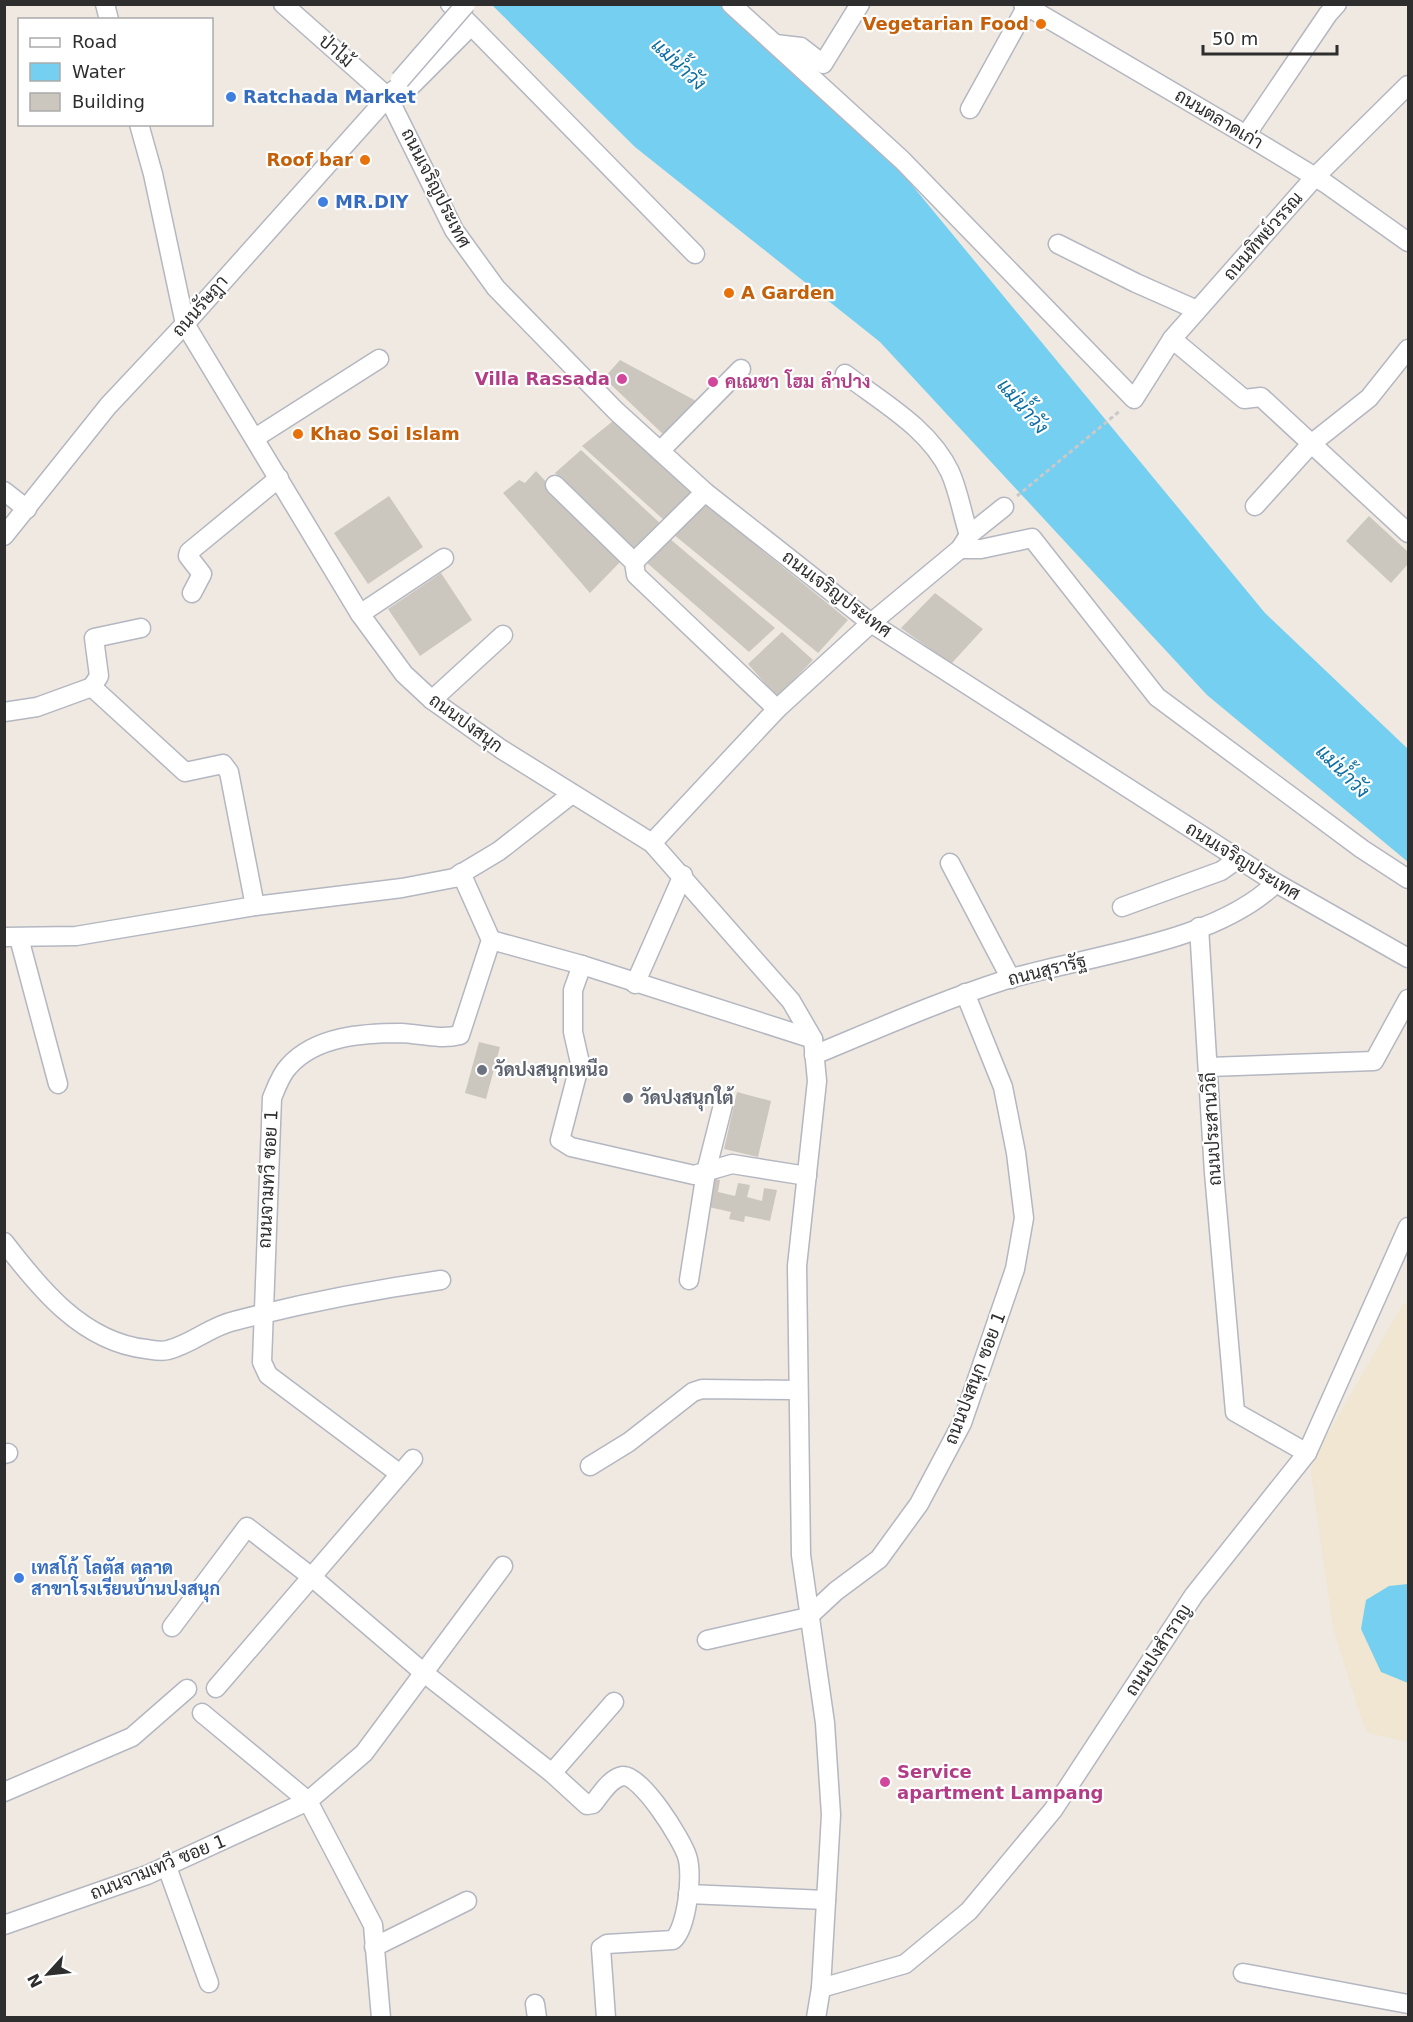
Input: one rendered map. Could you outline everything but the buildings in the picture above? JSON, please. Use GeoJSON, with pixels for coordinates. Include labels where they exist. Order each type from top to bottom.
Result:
{"type":"FeatureCollection","features":[{"type":"Feature","properties":{"kind":"street","name":"ป่าไม้"},"geometry":{"type":"LineString","coordinates":[[283,4],[388,97]]}},
{"type":"Feature","properties":{"kind":"street"},"geometry":{"type":"LineString","coordinates":[[450,4],[695,254]]}},
{"type":"Feature","properties":{"kind":"street","name":"ถนนรัษฎา"},"geometry":{"type":"LineString","coordinates":[[4,536],[108,406],[185,324],[388,97],[466,4]]}},
{"type":"Feature","properties":{"kind":"street"},"geometry":{"type":"LineString","coordinates":[[731,4],[902,160],[1134,399]]}},
{"type":"Feature","properties":{"kind":"street"},"geometry":{"type":"LineString","coordinates":[[775,44],[801,47],[823,64],[860,4]]}},
{"type":"Feature","properties":{"kind":"street"},"geometry":{"type":"LineString","coordinates":[[1246,135],[1337,4]]}},
{"type":"Feature","properties":{"kind":"street"},"geometry":{"type":"LineString","coordinates":[[970,109],[1026,5]]}},
{"type":"Feature","properties":{"kind":"street","name":"ถนนตลาดเก่า"},"geometry":{"type":"LineString","coordinates":[[1026,5],[1246,135],[1408,242]]}},
{"type":"Feature","properties":{"kind":"street"},"geometry":{"type":"LineString","coordinates":[[388,97],[409,88],[471,26]]}},
{"type":"Feature","properties":{"kind":"street","name":"ถนนทิพย์วรรณ"},"geometry":{"type":"LineString","coordinates":[[1134,399],[1172,339],[1197,310],[1314,178],[1408,85]]}},
{"type":"Feature","properties":{"kind":"street","name":"ถนนเจริญประเทศ"},"geometry":{"type":"LineString","coordinates":[[388,97],[454,230],[496,288],[616,411],[705,492],[871,623],[1276,883],[1408,958]]}},
{"type":"Feature","properties":{"kind":"street","name":"ถนนปงสนุก"},"geometry":{"type":"LineString","coordinates":[[140,126],[153,174],[185,324],[360,614],[404,674],[432,700],[572,794],[652,843],[683,875],[791,1001],[814,1047]]}},
{"type":"Feature","properties":{"kind":"street"},"geometry":{"type":"LineString","coordinates":[[1058,244],[1197,310]]}},
{"type":"Feature","properties":{"kind":"street"},"geometry":{"type":"LineString","coordinates":[[1172,339],[1245,399],[1261,398],[1408,533]]}},
{"type":"Feature","properties":{"kind":"street"},"geometry":{"type":"LineString","coordinates":[[1255,506],[1311,444],[1369,398],[1408,349]]}},
{"type":"Feature","properties":{"kind":"street"},"geometry":{"type":"LineString","coordinates":[[255,438],[379,359]]}},
{"type":"Feature","properties":{"kind":"street"},"geometry":{"type":"LineString","coordinates":[[660,451],[741,369]]}},
{"type":"Feature","properties":{"kind":"street"},"geometry":{"type":"LineString","coordinates":[[845,374],[918,429],[937,449],[954,483],[964,542]]}},
{"type":"Feature","properties":{"kind":"street"},"geometry":{"type":"LineString","coordinates":[[192,593],[202,574],[188,556],[189,552],[279,478]]}},
{"type":"Feature","properties":{"kind":"street"},"geometry":{"type":"LineString","coordinates":[[555,485],[634,562],[636,575],[777,709]]}},
{"type":"Feature","properties":{"kind":"street"},"geometry":{"type":"LineString","coordinates":[[4,491],[27,509]]}},
{"type":"Feature","properties":{"kind":"street"},"geometry":{"type":"LineString","coordinates":[[634,562],[705,492]]}},
{"type":"Feature","properties":{"kind":"street"},"geometry":{"type":"LineString","coordinates":[[652,843],[777,709],[1004,507]]}},
{"type":"Feature","properties":{"kind":"street"},"geometry":{"type":"LineString","coordinates":[[964,542],[981,549],[1032,538],[1157,697],[1362,849],[1408,879]]}},
{"type":"Feature","properties":{"kind":"street"},"geometry":{"type":"LineString","coordinates":[[360,614],[444,558]]}},
{"type":"Feature","properties":{"kind":"street"},"geometry":{"type":"LineString","coordinates":[[4,712],[37,707],[92,687],[99,676],[94,638],[141,628]]}},
{"type":"Feature","properties":{"kind":"street"},"geometry":{"type":"LineString","coordinates":[[432,700],[503,635]]}},
{"type":"Feature","properties":{"kind":"street"},"geometry":{"type":"LineString","coordinates":[[92,687],[185,772],[223,764],[229,772],[255,906]]}},
{"type":"Feature","properties":{"kind":"street"},"geometry":{"type":"LineString","coordinates":[[58,1084],[12,938],[76,936],[255,906],[402,888],[454,878],[499,851],[572,794]]}},
{"type":"Feature","properties":{"kind":"street"},"geometry":{"type":"LineString","coordinates":[[1122,907],[1221,870],[1238,859]]}},
{"type":"Feature","properties":{"kind":"street"},"geometry":{"type":"LineString","coordinates":[[950,863],[1011,979]]}},
{"type":"Feature","properties":{"kind":"street"},"geometry":{"type":"LineString","coordinates":[[461,873],[491,940],[582,965],[692,1008],[814,1047],[817,1081],[797,1266],[801,1555],[808,1617],[825,1723],[831,1815],[821,1988],[816,2018]]}},
{"type":"Feature","properties":{"kind":"street"},"geometry":{"type":"LineString","coordinates":[[635,984],[683,875]]}},
{"type":"Feature","properties":{"kind":"street","name":"ถนนสุรารัฐ"},"geometry":{"type":"LineString","coordinates":[[814,1047],[965,993],[1142,945],[1232,916],[1258,900],[1276,883]]}},
{"type":"Feature","properties":{"kind":"street","name":"ถนนประสานวิถี"},"geometry":{"type":"LineString","coordinates":[[1199,927],[1215,1173],[1235,1412],[1307,1453]]}},
{"type":"Feature","properties":{"kind":"street","name":"ถนนจามทวี ซอย 1"},"geometry":{"type":"LineString","coordinates":[[400,1474],[268,1375],[262,1362],[262,1314],[272,1098],[288,1066],[309,1049],[347,1036],[401,1033],[449,1038],[460,1035],[491,940]]}},
{"type":"Feature","properties":{"kind":"street"},"geometry":{"type":"LineString","coordinates":[[582,965],[573,990],[573,1032],[580,1063],[560,1140],[571,1147],[694,1175],[732,1164],[807,1176]]}},
{"type":"Feature","properties":{"kind":"street","name":"ถนนปงสนุก ซอย 1"},"geometry":{"type":"LineString","coordinates":[[808,1617],[836,1591],[879,1559],[920,1504],[962,1423],[1015,1269],[1024,1218],[1016,1153],[1003,1087],[965,993]]}},
{"type":"Feature","properties":{"kind":"street"},"geometry":{"type":"LineString","coordinates":[[1209,1066],[1374,1061],[1408,999]]}},
{"type":"Feature","properties":{"kind":"street"},"geometry":{"type":"LineString","coordinates":[[689,1280],[706,1172],[723,1105]]}},
{"type":"Feature","properties":{"kind":"street","name":"ถนนปงสำราญ"},"geometry":{"type":"LineString","coordinates":[[821,1988],[905,1964],[969,1911],[1053,1810],[1194,1595],[1307,1453],[1408,1227]]}},
{"type":"Feature","properties":{"kind":"street"},"geometry":{"type":"LineString","coordinates":[[4,1242],[64,1310],[102,1338],[137,1348],[165,1351],[194,1342],[223,1323],[338,1296],[441,1280]]}},
{"type":"Feature","properties":{"kind":"street"},"geometry":{"type":"LineString","coordinates":[[590,1466],[629,1442],[686,1397],[702,1389],[798,1390]]}},
{"type":"Feature","properties":{"kind":"street"},"geometry":{"type":"LineString","coordinates":[[216,1688],[413,1459]]}},
{"type":"Feature","properties":{"kind":"street"},"geometry":{"type":"LineString","coordinates":[[172,1627],[247,1527],[313,1578],[424,1673],[552,1773],[587,1805],[593,1804],[612,1781],[619,1777],[627,1776],[646,1791],[687,1855],[690,1868],[688,1894],[680,1934],[673,1940],[607,1944],[601,1948],[606,2018]]}},
{"type":"Feature","properties":{"kind":"street","name":"ถนนจามเทวี ซอย 1"},"geometry":{"type":"LineString","coordinates":[[4,1925],[167,1867],[308,1801],[364,1753],[503,1566]]}},
{"type":"Feature","properties":{"kind":"street"},"geometry":{"type":"LineString","coordinates":[[707,1640],[808,1617]]}},
{"type":"Feature","properties":{"kind":"street"},"geometry":{"type":"LineString","coordinates":[[4,1792],[132,1737],[187,1689]]}},
{"type":"Feature","properties":{"kind":"street"},"geometry":{"type":"LineString","coordinates":[[552,1773],[615,1702]]}},
{"type":"Feature","properties":{"kind":"street"},"geometry":{"type":"LineString","coordinates":[[202,1713],[308,1801],[373,1925],[381,2018]]}},
{"type":"Feature","properties":{"kind":"street"},"geometry":{"type":"LineString","coordinates":[[167,1867],[209,1983]]}},
{"type":"Feature","properties":{"kind":"street"},"geometry":{"type":"LineString","coordinates":[[688,1894],[826,1900]]}},
{"type":"Feature","properties":{"kind":"street"},"geometry":{"type":"LineString","coordinates":[[374,1947],[467,1901]]}},
{"type":"Feature","properties":{"kind":"street"},"geometry":{"type":"LineString","coordinates":[[1243,1973],[1408,2004]]}},
{"type":"Feature","properties":{"kind":"path"},"geometry":{"type":"LineString","coordinates":[[1004,507],[1134,399]]}},
{"type":"Feature","properties":{"kind":"shaded area"},"geometry":{"type":"Polygon","coordinates":[[[1408,1303],[1408,1742],[1368,1733],[1361,1718],[1333,1628],[1311,1473],[1314,1458],[1403,1304],[1408,1303]]]}},
{"type":"Feature","properties":{"kind":"water","name":"แม่น้ำวัง"},"geometry":{"type":"Polygon","coordinates":[[[492,5],[721,5],[883,150],[1265,613],[1408,749],[1408,862],[1207,695],[880,342],[635,147],[492,5]]]}},
{"type":"Feature","properties":{"kind":"water"},"geometry":{"type":"Polygon","coordinates":[[[1408,1584],[1408,1683],[1381,1672],[1361,1629],[1366,1600],[1389,1586],[1408,1584]]]}},
{"type":"Feature","properties":{"kind":"place","name":"Vegetarian Food"},"geometry":{"type":"Point","coordinates":[1041,24]}},
{"type":"Feature","properties":{"kind":"place","name":"Ratchada Market"},"geometry":{"type":"Point","coordinates":[231,97]}},
{"type":"Feature","properties":{"kind":"place","name":"Roof bar"},"geometry":{"type":"Point","coordinates":[365,160]}},
{"type":"Feature","properties":{"kind":"place","name":"MR.DIY"},"geometry":{"type":"Point","coordinates":[323,202]}},
{"type":"Feature","properties":{"kind":"place","name":"A Garden"},"geometry":{"type":"Point","coordinates":[729,293]}},
{"type":"Feature","properties":{"kind":"place","name":"Villa Rassada"},"geometry":{"type":"Point","coordinates":[622,379]}},
{"type":"Feature","properties":{"kind":"place","name":"คเณชา โฮม ลำปาง"},"geometry":{"type":"Point","coordinates":[713,382]}},
{"type":"Feature","properties":{"kind":"place","name":"Khao Soi Islam"},"geometry":{"type":"Point","coordinates":[298,434]}},
{"type":"Feature","properties":{"kind":"place","name":"วัดปงสนุกเหนือ"},"geometry":{"type":"Point","coordinates":[482,1070]}},
{"type":"Feature","properties":{"kind":"place","name":"วัดปงสนุกใต้"},"geometry":{"type":"Point","coordinates":[628,1098]}},
{"type":"Feature","properties":{"kind":"place","name":"เทสโก้ โลตัส ตลาด สาขาโรงเรียนบ้านปงสนุก"},"geometry":{"type":"Point","coordinates":[19,1578]}},
{"type":"Feature","properties":{"kind":"place","name":"Service apartment Lampang"},"geometry":{"type":"Point","coordinates":[885,1782]}}]}
